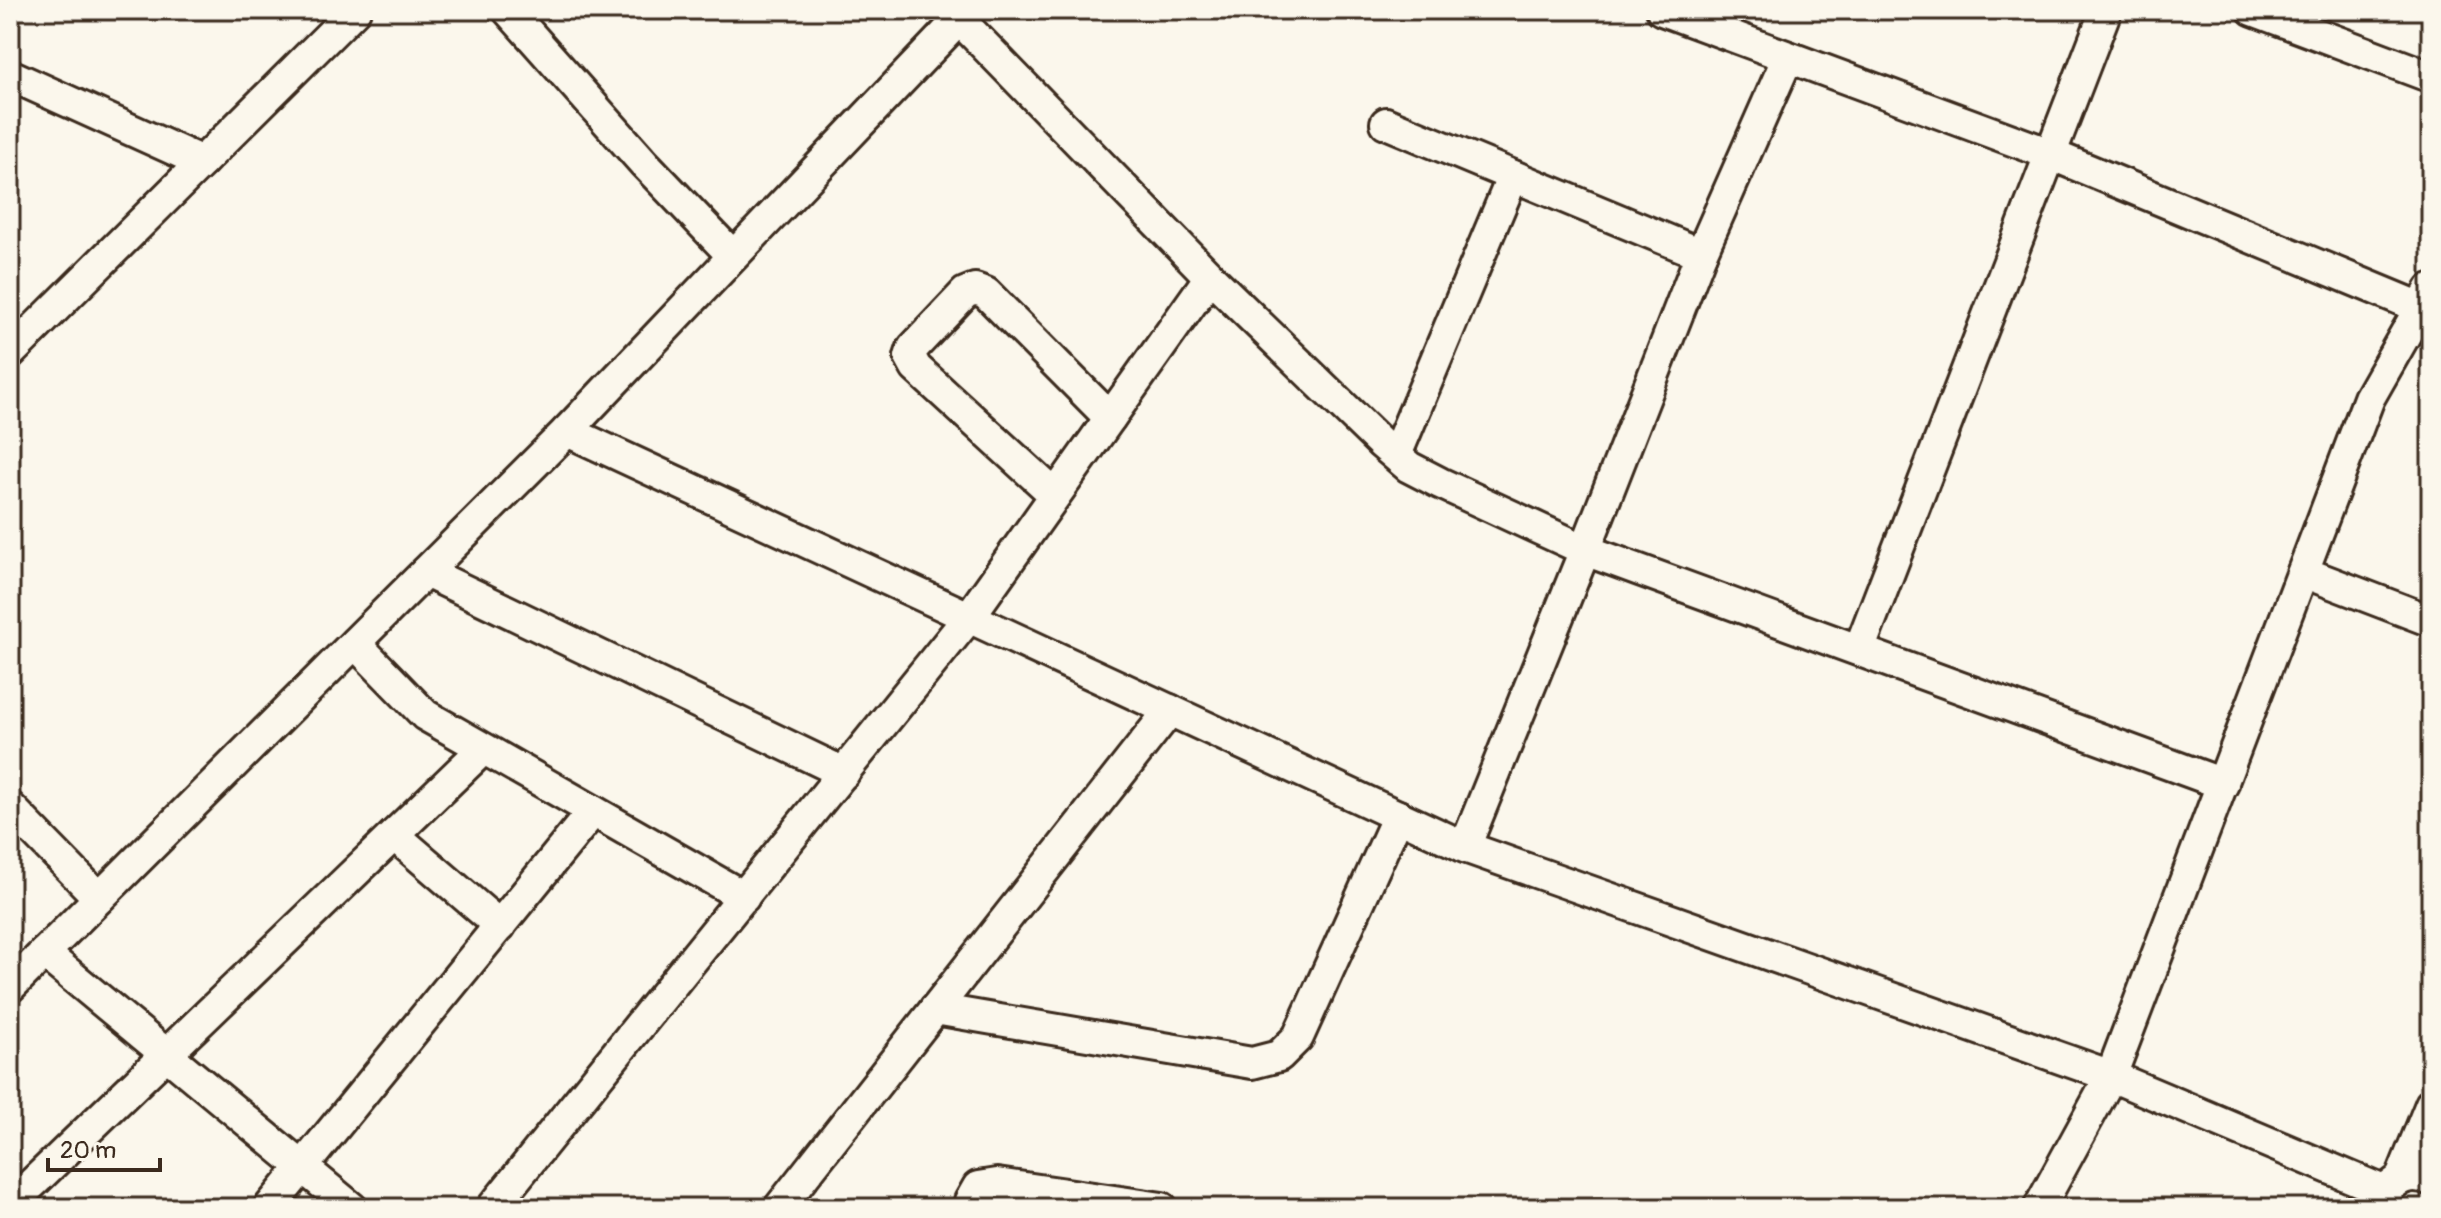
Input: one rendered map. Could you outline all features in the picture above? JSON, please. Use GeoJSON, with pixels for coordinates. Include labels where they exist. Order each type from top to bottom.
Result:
{"type":"FeatureCollection","features":[{"type":"Feature","properties":{"kind":"street"},"geometry":{"type":"LineString","coordinates":[[10,353],[355,10]]}},
{"type":"Feature","properties":{"kind":"street"},"geometry":{"type":"LineString","coordinates":[[508,10],[644,163],[733,256]]}},
{"type":"Feature","properties":{"kind":"street"},"geometry":{"type":"LineString","coordinates":[[1662,10],[2425,298],[2369,398],[2111,1076],[2039,1208]]}},
{"type":"Feature","properties":{"kind":"street"},"geometry":{"type":"LineString","coordinates":[[1859,650],[2106,10]]}},
{"type":"Feature","properties":{"kind":"street"},"geometry":{"type":"LineString","coordinates":[[2253,10],[2431,77]]}},
{"type":"Feature","properties":{"kind":"street"},"geometry":{"type":"LineString","coordinates":[[10,987],[567,431],[959,13],[1210,277],[1409,467],[1585,550],[2223,784]]}},
{"type":"Feature","properties":{"kind":"street"},"geometry":{"type":"LineString","coordinates":[[1465,847],[1701,254],[1788,57]]}},
{"type":"Feature","properties":{"kind":"street"},"geometry":{"type":"LineString","coordinates":[[10,75],[202,162]]}},
{"type":"Feature","properties":{"kind":"street"},"geometry":{"type":"LineString","coordinates":[[1386,123],[1701,254]]}},
{"type":"Feature","properties":{"kind":"street"},"geometry":{"type":"LineString","coordinates":[[1396,455],[1513,176]]}},
{"type":"Feature","properties":{"kind":"street"},"geometry":{"type":"LineString","coordinates":[[492,1208],[969,617],[1210,277]]}},
{"type":"Feature","properties":{"kind":"street"},"geometry":{"type":"LineString","coordinates":[[1055,495],[916,368],[910,357],[913,348],[965,293],[975,289],[986,293],[1110,418]]}},
{"type":"Feature","properties":{"kind":"street"},"geometry":{"type":"LineString","coordinates":[[567,431],[1465,847],[2111,1076],[2400,1190],[2431,1104]]}},
{"type":"Feature","properties":{"kind":"street"},"geometry":{"type":"LineString","coordinates":[[426,572],[844,773]]}},
{"type":"Feature","properties":{"kind":"street"},"geometry":{"type":"LineString","coordinates":[[2303,572],[2431,621]]}},
{"type":"Feature","properties":{"kind":"street"},"geometry":{"type":"LineString","coordinates":[[355,643],[425,715],[744,897]]}},
{"type":"Feature","properties":{"kind":"street"},"geometry":{"type":"LineString","coordinates":[[779,1208],[1170,710]]}},
{"type":"Feature","properties":{"kind":"street"},"geometry":{"type":"LineString","coordinates":[[10,1205],[483,749]]}},
{"type":"Feature","properties":{"kind":"street"},"geometry":{"type":"LineString","coordinates":[[10,807],[99,898]]}},
{"type":"Feature","properties":{"kind":"street"},"geometry":{"type":"LineString","coordinates":[[269,1208],[593,811]]}},
{"type":"Feature","properties":{"kind":"street"},"geometry":{"type":"LineString","coordinates":[[935,1009],[1252,1063],[1279,1056],[1298,1037],[1398,816]]}},
{"type":"Feature","properties":{"kind":"street"},"geometry":{"type":"LineString","coordinates":[[394,835],[500,926]]}},
{"type":"Feature","properties":{"kind":"street"},"geometry":{"type":"LineString","coordinates":[[44,953],[352,1208]]}},
{"type":"Feature","properties":{"kind":"street"},"geometry":{"type":"LineString","coordinates":[[969,1208],[978,1187],[997,1184],[1162,1208]]}}]}
